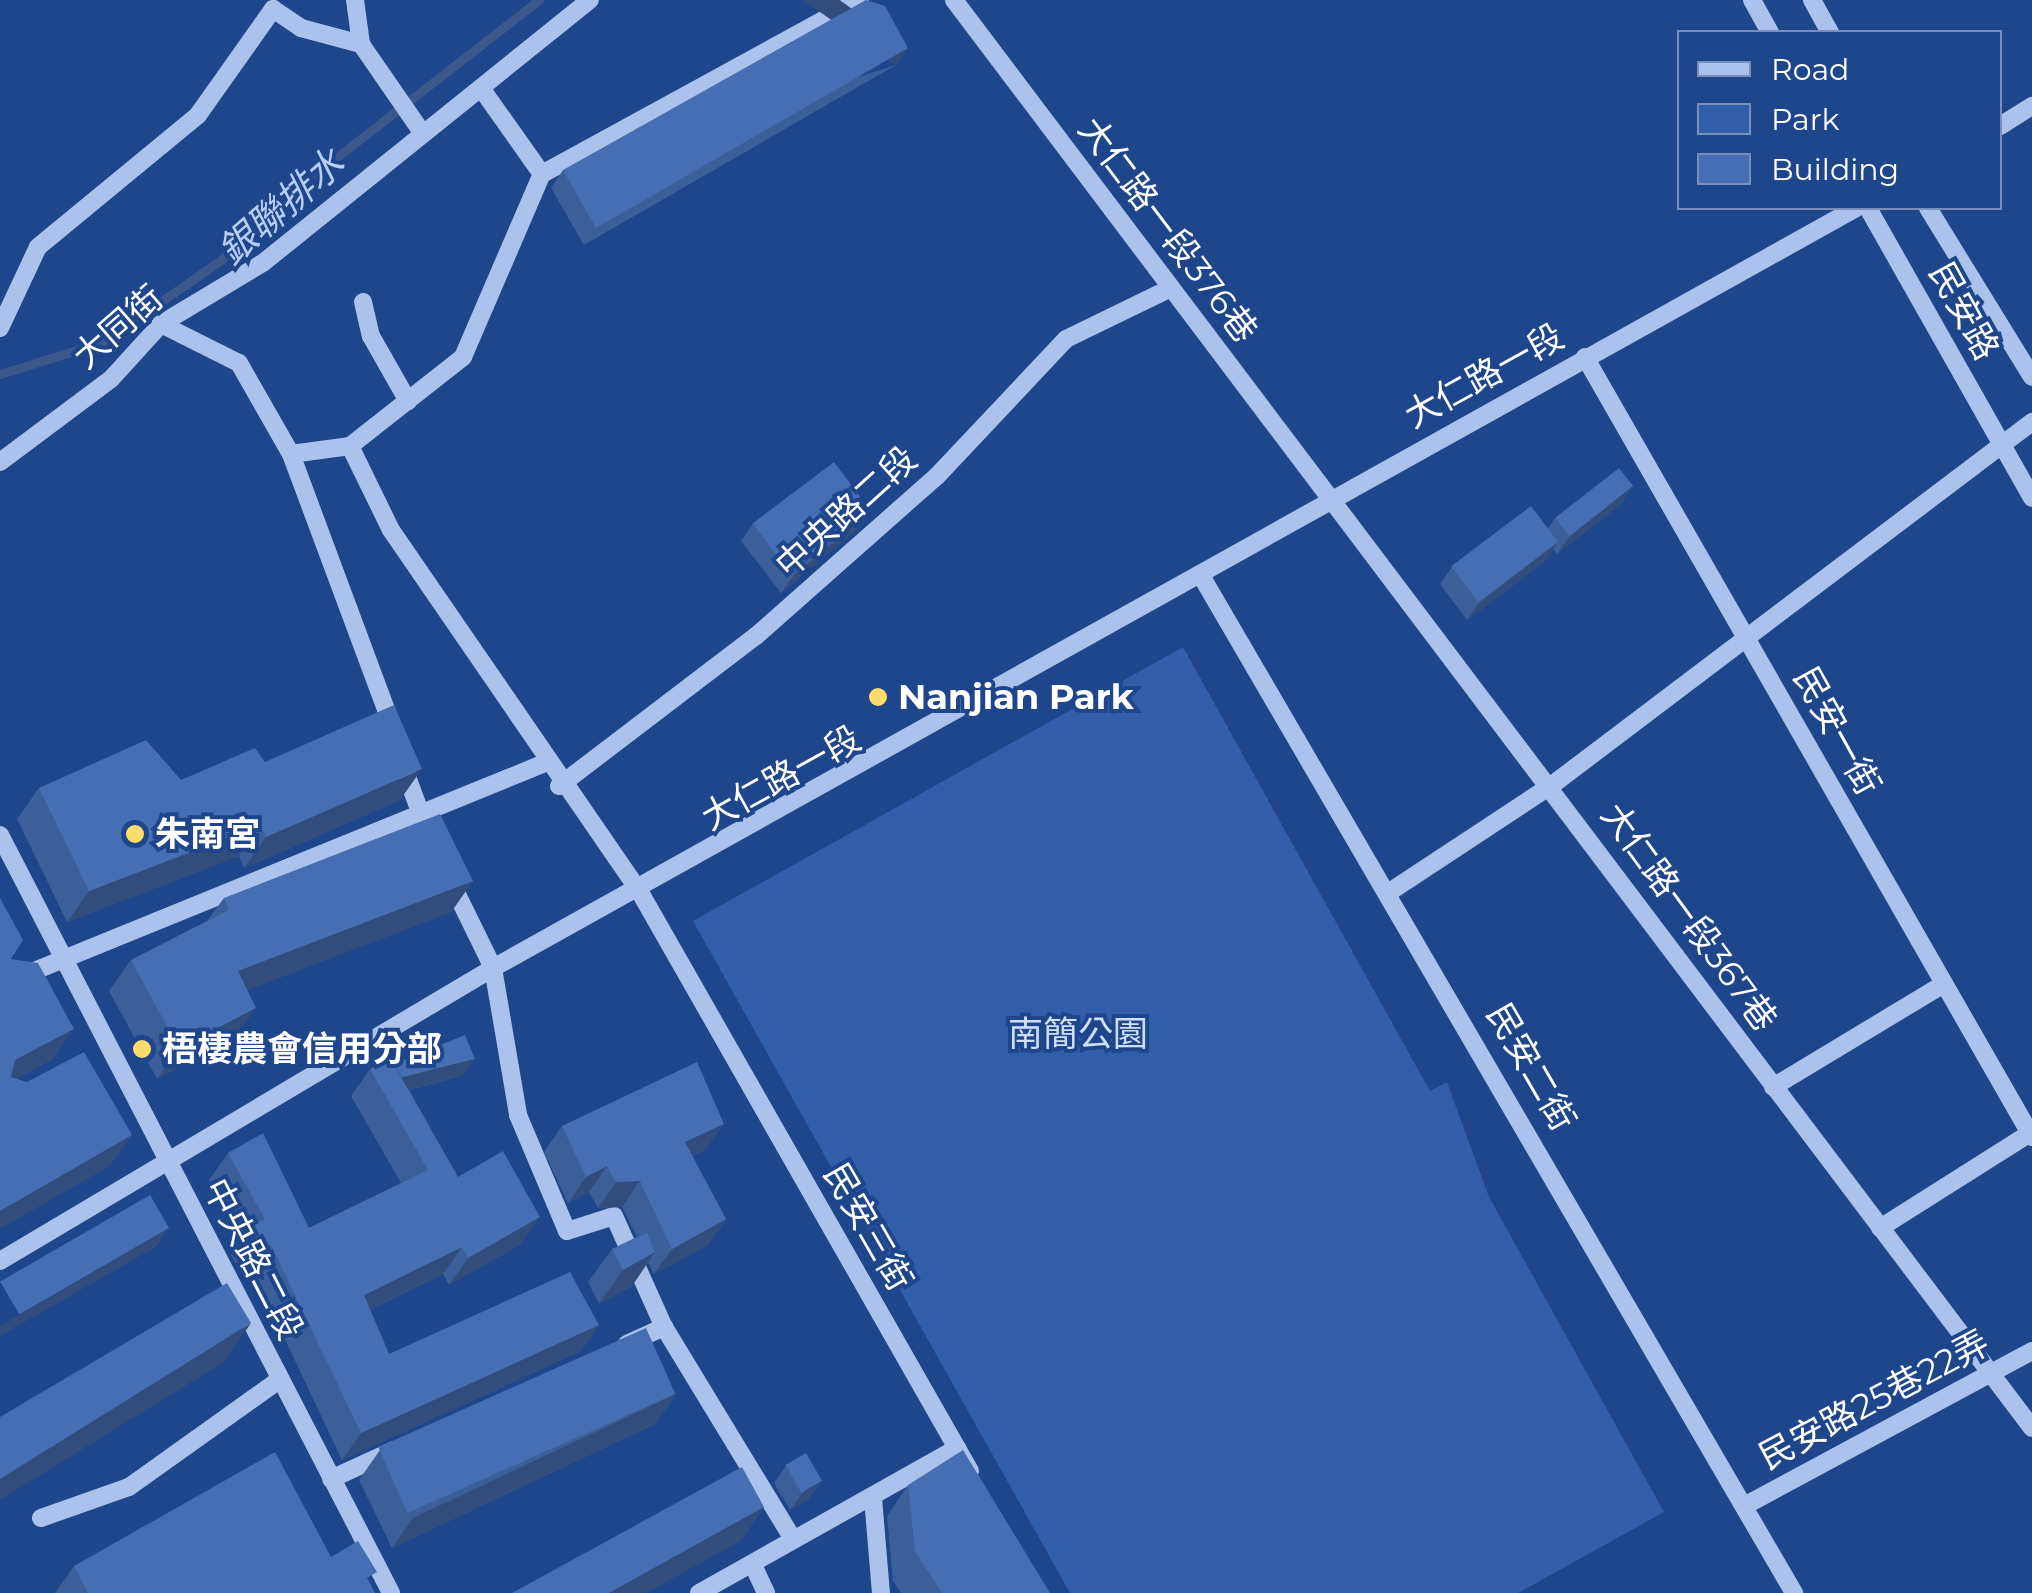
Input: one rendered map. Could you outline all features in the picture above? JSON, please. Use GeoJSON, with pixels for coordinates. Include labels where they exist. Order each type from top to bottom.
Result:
{"type":"FeatureCollection","features":[{"type":"Feature","properties":{"kind":"street"},"geometry":{"type":"LineString","coordinates":[[355,0],[361,44],[378,76],[421,131]]}},
{"type":"Feature","properties":{"kind":"street","name":"大同街"},"geometry":{"type":"LineString","coordinates":[[0,462],[112,379],[161,324],[264,262],[421,131],[590,0]]}},
{"type":"Feature","properties":{"kind":"street"},"geometry":{"type":"LineString","coordinates":[[291,454],[350,446],[463,357],[542,174],[860,0]]}},
{"type":"Feature","properties":{"kind":"street","name":"大仁路一段376巷"},"geometry":{"type":"LineString","coordinates":[[954,0],[1331,498]]}},
{"type":"Feature","properties":{"kind":"street"},"geometry":{"type":"LineString","coordinates":[[1752,0],[1769,30]]}},
{"type":"Feature","properties":{"kind":"street"},"geometry":{"type":"LineString","coordinates":[[1812,0],[1829,30]]}},
{"type":"Feature","properties":{"kind":"street"},"geometry":{"type":"LineString","coordinates":[[0,328],[38,247],[198,114],[273,9],[302,28],[361,44]]}},
{"type":"Feature","properties":{"kind":"street"},"geometry":{"type":"LineString","coordinates":[[480,88],[542,174]]}},
{"type":"Feature","properties":{"kind":"street"},"geometry":{"type":"LineString","coordinates":[[2002,125],[2032,106]]}},
{"type":"Feature","properties":{"kind":"street","name":"大仁路一段"},"geometry":{"type":"LineString","coordinates":[[0,1261],[170,1166],[493,968],[641,894],[1203,579],[1331,498],[1852,210]]}},
{"type":"Feature","properties":{"kind":"street","name":"民安路"},"geometry":{"type":"LineString","coordinates":[[1869,210],[2032,498]]}},
{"type":"Feature","properties":{"kind":"street","name":"民安路"},"geometry":{"type":"LineString","coordinates":[[1929,210],[2032,377]]}},
{"type":"Feature","properties":{"kind":"street","name":"中央路二段"},"geometry":{"type":"LineString","coordinates":[[559,786],[756,636],[937,476],[1066,339],[1171,288]]}},
{"type":"Feature","properties":{"kind":"street"},"geometry":{"type":"LineString","coordinates":[[362,302],[371,336],[408,400]]}},
{"type":"Feature","properties":{"kind":"street"},"geometry":{"type":"LineString","coordinates":[[161,324],[239,364],[291,454],[388,706],[416,812],[493,968],[518,1115],[567,1231],[614,1216],[664,1327],[793,1540]]}},
{"type":"Feature","properties":{"kind":"street","name":"民安一街"},"geometry":{"type":"LineString","coordinates":[[1585,357],[2031,1135]]}},
{"type":"Feature","properties":{"kind":"street"},"geometry":{"type":"LineString","coordinates":[[1391,891],[1552,785],[1746,634],[2032,422]]}},
{"type":"Feature","properties":{"kind":"street"},"geometry":{"type":"LineString","coordinates":[[350,446],[391,530],[559,786],[641,894]]}},
{"type":"Feature","properties":{"kind":"street","name":"大仁路一段367巷"},"geometry":{"type":"LineString","coordinates":[[1331,498],[1552,785],[2032,1428]]}},
{"type":"Feature","properties":{"kind":"street","name":"民安二街"},"geometry":{"type":"LineString","coordinates":[[1203,579],[1391,891],[1794,1593]]}},
{"type":"Feature","properties":{"kind":"street"},"geometry":{"type":"LineString","coordinates":[[0,984],[61,952],[546,764]]}},
{"type":"Feature","properties":{"kind":"street","name":"中央路二段"},"geometry":{"type":"LineString","coordinates":[[0,835],[61,952],[101,1049],[170,1166],[391,1593]]}},
{"type":"Feature","properties":{"kind":"street","name":"民安三街"},"geometry":{"type":"LineString","coordinates":[[641,894],[984,1496]]}},
{"type":"Feature","properties":{"kind":"street"},"geometry":{"type":"LineString","coordinates":[[1774,1087],[1942,985]]}},
{"type":"Feature","properties":{"kind":"street"},"geometry":{"type":"LineString","coordinates":[[1880,1228],[2031,1135]]}},
{"type":"Feature","properties":{"kind":"street"},"geometry":{"type":"LineString","coordinates":[[611,1351],[664,1327]]}},
{"type":"Feature","properties":{"kind":"street","name":"民安路25巷22弄"},"geometry":{"type":"LineString","coordinates":[[1746,1505],[1991,1377],[2032,1351]]}},
{"type":"Feature","properties":{"kind":"street"},"geometry":{"type":"LineString","coordinates":[[41,1518],[129,1487],[280,1380]]}},
{"type":"Feature","properties":{"kind":"street"},"geometry":{"type":"LineString","coordinates":[[331,1478],[419,1439]]}},
{"type":"Feature","properties":{"kind":"street"},"geometry":{"type":"LineString","coordinates":[[699,1593],[874,1498],[956,1448]]}},
{"type":"Feature","properties":{"kind":"street"},"geometry":{"type":"LineString","coordinates":[[874,1498],[881,1593]]}},
{"type":"Feature","properties":{"kind":"street"},"geometry":{"type":"LineString","coordinates":[[753,1565],[766,1593]]}},
{"type":"Feature","properties":{"kind":"green space","name":"南簡公園"},"geometry":{"type":"Polygon","coordinates":[[[1183,647],[1430,1091],[1447,1082],[1489,1197],[1664,1512],[1518,1593],[1070,1593],[693,921],[1183,647]]]}},
{"type":"Feature","properties":{"kind":"building"},"geometry":{"type":"Polygon","coordinates":[[[866,0],[885,6],[908,48],[596,228],[563,170],[866,0]]]}},
{"type":"Feature","properties":{"kind":"building"},"geometry":{"type":"Polygon","coordinates":[[[834,462],[871,511],[789,572],[753,523],[834,462]]]}},
{"type":"Feature","properties":{"kind":"building"},"geometry":{"type":"Polygon","coordinates":[[[1619,468],[1633,486],[1569,536],[1555,518],[1619,468]]]}},
{"type":"Feature","properties":{"kind":"building"},"geometry":{"type":"Polygon","coordinates":[[[1531,506],[1558,542],[1478,602],[1451,566],[1531,506]]]}},
{"type":"Feature","properties":{"kind":"building"},"geometry":{"type":"Polygon","coordinates":[[[394,705],[422,769],[266,837],[261,825],[89,891],[39,788],[146,740],[181,780],[255,748],[265,762],[394,705]]]}},
{"type":"Feature","properties":{"kind":"building"},"geometry":{"type":"Polygon","coordinates":[[[440,814],[473,881],[238,971],[256,1008],[179,1048],[131,960],[229,910],[224,898],[440,814]]]}},
{"type":"Feature","properties":{"kind":"building"},"geometry":{"type":"Polygon","coordinates":[[[0,898],[23,940],[11,959],[38,963],[74,1029],[15,1060],[11,1077],[27,1082],[84,1052],[132,1135],[0,1211],[0,898]]]}},
{"type":"Feature","properties":{"kind":"building"},"geometry":{"type":"Polygon","coordinates":[[[465,1035],[475,1059],[402,1077],[394,1064],[465,1035]]]}},
{"type":"Feature","properties":{"kind":"building"},"geometry":{"type":"Polygon","coordinates":[[[390,1058],[458,1177],[503,1151],[540,1217],[468,1258],[462,1247],[364,1295],[389,1354],[570,1272],[599,1325],[361,1433],[271,1245],[262,1251],[250,1228],[265,1219],[228,1153],[263,1133],[309,1228],[428,1170],[370,1069],[390,1058]]]}},
{"type":"Feature","properties":{"kind":"building"},"geometry":{"type":"Polygon","coordinates":[[[697,1062],[724,1124],[685,1142],[726,1219],[672,1249],[640,1181],[616,1182],[607,1166],[586,1177],[562,1126],[697,1062]]]}},
{"type":"Feature","properties":{"kind":"building"},"geometry":{"type":"Polygon","coordinates":[[[150,1195],[169,1228],[19,1314],[0,1282],[150,1195]]]}},
{"type":"Feature","properties":{"kind":"building"},"geometry":{"type":"Polygon","coordinates":[[[647,1233],[655,1252],[623,1270],[612,1249],[647,1233]]]}},
{"type":"Feature","properties":{"kind":"building"},"geometry":{"type":"Polygon","coordinates":[[[227,1283],[251,1323],[0,1479],[0,1417],[227,1283]]]}},
{"type":"Feature","properties":{"kind":"building"},"geometry":{"type":"Polygon","coordinates":[[[646,1328],[675,1394],[408,1513],[378,1447],[646,1328]]]}},
{"type":"Feature","properties":{"kind":"building"},"geometry":{"type":"Polygon","coordinates":[[[963,1450],[1050,1593],[942,1593],[915,1551],[908,1485],[963,1450]]]}},
{"type":"Feature","properties":{"kind":"building"},"geometry":{"type":"Polygon","coordinates":[[[275,1452],[331,1557],[358,1541],[377,1572],[367,1578],[375,1593],[88,1593],[74,1566],[275,1452]]]}},
{"type":"Feature","properties":{"kind":"building"},"geometry":{"type":"Polygon","coordinates":[[[806,1453],[822,1481],[801,1493],[785,1465],[806,1453]]]}},
{"type":"Feature","properties":{"kind":"building"},"geometry":{"type":"Polygon","coordinates":[[[742,1467],[764,1507],[609,1593],[512,1593],[742,1467]]]}},
{"type":"Feature","properties":{"kind":"waterway","name":"銀聯排水"},"geometry":{"type":"LineString","coordinates":[[0,374],[103,342],[221,260],[296,189],[539,0]]}},
{"type":"Feature","properties":{"kind":"place","name":"Nanjian Park"},"geometry":{"type":"Point","coordinates":[878,697]}},
{"type":"Feature","properties":{"kind":"place","name":"朱南宮"},"geometry":{"type":"Point","coordinates":[135,834]}},
{"type":"Feature","properties":{"kind":"place","name":"梧棲農會信用分部"},"geometry":{"type":"Point","coordinates":[142,1049]}}]}
